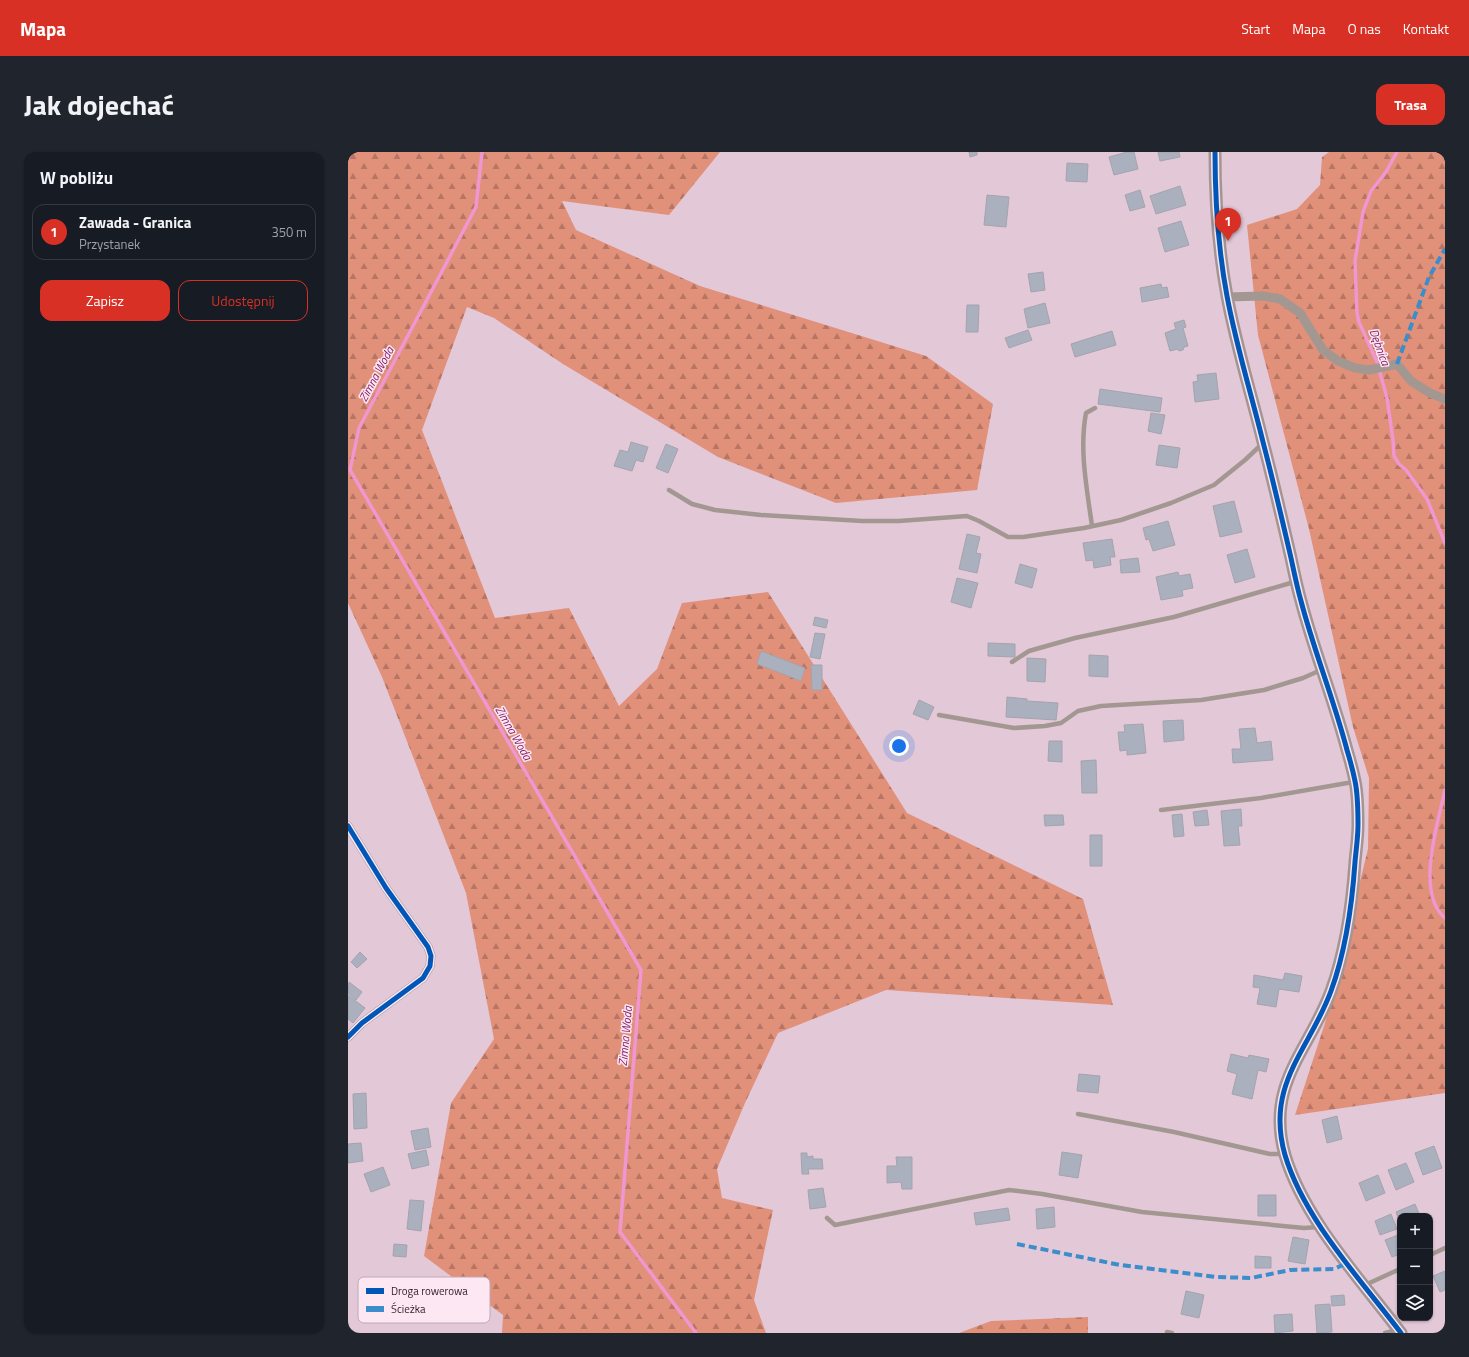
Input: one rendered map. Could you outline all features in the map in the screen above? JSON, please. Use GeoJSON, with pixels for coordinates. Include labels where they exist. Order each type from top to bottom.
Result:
{"type":"FeatureCollection","features":[{"type":"Feature","properties":{"kind":"street"},"geometry":{"type":"LineString","coordinates":[[1215,152],[1217,220],[1220,255],[1227,298],[1300,599],[1343,734],[1356,782],[1358,828],[1353,893],[1343,952],[1331,992],[1320,1016],[1293,1064],[1284,1088],[1280,1124],[1285,1154],[1290,1169],[1320,1227],[1400,1331]]}},
{"type":"Feature","properties":{"kind":"street"},"geometry":{"type":"LineString","coordinates":[[1227,298],[1263,296],[1280,299],[1300,313],[1323,350],[1338,361],[1355,368],[1369,370],[1397,364],[1411,381],[1430,393],[1445,399]]}},
{"type":"Feature","properties":{"kind":"street"},"geometry":{"type":"LineString","coordinates":[[348,826],[386,888],[428,947],[431,956],[430,966],[423,978],[362,1023],[348,1037]]}},
{"type":"Feature","properties":{"kind":"lane"},"geometry":{"type":"LineString","coordinates":[[1092,526],[1085,472],[1083,428],[1086,413],[1095,408]]}},
{"type":"Feature","properties":{"kind":"lane"},"geometry":{"type":"LineString","coordinates":[[669,490],[692,504],[715,510],[761,515],[862,521],[900,521],[967,516],[1008,537],[1023,537],[1121,520],[1171,503],[1214,485],[1245,460],[1263,442]]}},
{"type":"Feature","properties":{"kind":"lane"},"geometry":{"type":"LineString","coordinates":[[1012,662],[1028,651],[1075,638],[1174,617],[1296,582]]}},
{"type":"Feature","properties":{"kind":"lane"},"geometry":{"type":"LineString","coordinates":[[939,715],[1014,728],[1045,726],[1060,723],[1078,711],[1101,706],[1202,700],[1264,690],[1303,678],[1322,670]]}},
{"type":"Feature","properties":{"kind":"lane"},"geometry":{"type":"LineString","coordinates":[[1161,810],[1261,798],[1356,782]]}},
{"type":"Feature","properties":{"kind":"lane"},"geometry":{"type":"LineString","coordinates":[[1078,1114],[1174,1132],[1270,1154],[1285,1154]]}},
{"type":"Feature","properties":{"kind":"lane"},"geometry":{"type":"LineString","coordinates":[[827,1218],[835,1225],[1009,1190],[1042,1194],[1142,1212],[1304,1228],[1320,1227]]}},
{"type":"Feature","properties":{"kind":"lane"},"geometry":{"type":"LineString","coordinates":[[1433,1254],[1445,1248]]}},
{"type":"Feature","properties":{"kind":"lane"},"geometry":{"type":"LineString","coordinates":[[1364,1286],[1397,1270]]}},
{"type":"Feature","properties":{"kind":"lane"},"geometry":{"type":"LineString","coordinates":[[1385,1333],[1400,1331]]}},
{"type":"Feature","properties":{"kind":"lane"},"geometry":{"type":"LineString","coordinates":[[1166,1332],[1172,1333]]}},
{"type":"Feature","properties":{"kind":"green space"},"geometry":{"type":"Polygon","coordinates":[[[348,152],[720,152],[669,215],[562,201],[576,230],[700,286],[926,356],[993,404],[977,490],[836,503],[718,457],[563,364],[494,318],[467,307],[422,430],[495,618],[569,608],[619,706],[657,669],[682,603],[768,592],[907,813],[1083,899],[1113,1005],[886,990],[778,1033],[745,1103],[717,1169],[722,1198],[773,1210],[754,1300],[766,1333],[502,1333],[503,1315],[490,1305],[490,1277],[452,1277],[424,1256],[451,1103],[494,1039],[466,893],[382,677],[348,603],[348,152]]]}},
{"type":"Feature","properties":{"kind":"green space"},"geometry":{"type":"Polygon","coordinates":[[[1329,152],[1445,152],[1445,1093],[1295,1115],[1325,1023],[1368,849],[1369,778],[1353,727],[1309,529],[1258,335],[1247,225],[1297,209],[1320,185],[1322,157],[1329,152]]]}},
{"type":"Feature","properties":{"kind":"green space"},"geometry":{"type":"Polygon","coordinates":[[[1088,1317],[1088,1333],[959,1333],[991,1321],[1088,1317]]]}},
{"type":"Feature","properties":{"kind":"building"},"geometry":{"type":"Polygon","coordinates":[[[969,152],[977,152],[977,155],[970,157],[969,152]]]}},
{"type":"Feature","properties":{"kind":"building"},"geometry":{"type":"Polygon","coordinates":[[[1127,152],[1134,152],[1138,169],[1114,175],[1109,157],[1127,152]]]}},
{"type":"Feature","properties":{"kind":"building"},"geometry":{"type":"Polygon","coordinates":[[[1158,152],[1179,152],[1180,157],[1160,161],[1158,152]]]}},
{"type":"Feature","properties":{"kind":"building"},"geometry":{"type":"Polygon","coordinates":[[[1067,163],[1088,164],[1087,182],[1066,181],[1067,163]]]}},
{"type":"Feature","properties":{"kind":"building"},"geometry":{"type":"Polygon","coordinates":[[[1180,186],[1186,205],[1156,214],[1150,196],[1180,186]]]}},
{"type":"Feature","properties":{"kind":"building"},"geometry":{"type":"Polygon","coordinates":[[[1140,190],[1145,207],[1130,211],[1125,195],[1140,190]]]}},
{"type":"Feature","properties":{"kind":"building"},"geometry":{"type":"Polygon","coordinates":[[[987,195],[1009,197],[1006,227],[984,225],[987,195]]]}},
{"type":"Feature","properties":{"kind":"building"},"geometry":{"type":"Polygon","coordinates":[[[1181,221],[1189,245],[1165,252],[1158,228],[1181,221]]]}},
{"type":"Feature","properties":{"kind":"building"},"geometry":{"type":"Polygon","coordinates":[[[1043,272],[1045,290],[1031,292],[1028,274],[1043,272]]]}},
{"type":"Feature","properties":{"kind":"building"},"geometry":{"type":"Polygon","coordinates":[[[1161,284],[1162,288],[1167,287],[1169,297],[1142,302],[1140,288],[1161,284]]]}},
{"type":"Feature","properties":{"kind":"building"},"geometry":{"type":"Polygon","coordinates":[[[1045,303],[1050,323],[1028,328],[1024,309],[1045,303]]]}},
{"type":"Feature","properties":{"kind":"building"},"geometry":{"type":"Polygon","coordinates":[[[967,305],[979,305],[978,332],[966,332],[967,305]]]}},
{"type":"Feature","properties":{"kind":"building"},"geometry":{"type":"Polygon","coordinates":[[[1184,320],[1186,327],[1183,328],[1188,346],[1184,347],[1183,350],[1179,351],[1178,349],[1170,351],[1165,333],[1176,329],[1174,323],[1184,320]]]}},
{"type":"Feature","properties":{"kind":"building"},"geometry":{"type":"Polygon","coordinates":[[[1028,330],[1032,340],[1009,348],[1005,338],[1028,330]]]}},
{"type":"Feature","properties":{"kind":"building"},"geometry":{"type":"Polygon","coordinates":[[[1112,331],[1116,345],[1075,357],[1071,344],[1112,331]]]}},
{"type":"Feature","properties":{"kind":"building"},"geometry":{"type":"Polygon","coordinates":[[[1216,373],[1219,399],[1195,402],[1193,382],[1198,381],[1197,375],[1216,373]]]}},
{"type":"Feature","properties":{"kind":"building"},"geometry":{"type":"Polygon","coordinates":[[[1100,389],[1162,398],[1160,412],[1098,404],[1100,389]]]}},
{"type":"Feature","properties":{"kind":"building"},"geometry":{"type":"Polygon","coordinates":[[[1151,413],[1165,415],[1161,434],[1148,431],[1151,413]]]}},
{"type":"Feature","properties":{"kind":"building"},"geometry":{"type":"Polygon","coordinates":[[[631,442],[648,447],[643,462],[636,460],[632,471],[614,466],[620,450],[628,452],[631,442]]]}},
{"type":"Feature","properties":{"kind":"building"},"geometry":{"type":"Polygon","coordinates":[[[666,444],[678,449],[668,473],[656,468],[666,444]]]}},
{"type":"Feature","properties":{"kind":"building"},"geometry":{"type":"Polygon","coordinates":[[[1159,445],[1180,448],[1177,468],[1156,465],[1159,445]]]}},
{"type":"Feature","properties":{"kind":"building"},"geometry":{"type":"Polygon","coordinates":[[[1234,501],[1242,532],[1220,537],[1213,506],[1234,501]]]}},
{"type":"Feature","properties":{"kind":"building"},"geometry":{"type":"Polygon","coordinates":[[[1168,521],[1175,545],[1153,551],[1149,539],[1146,540],[1143,528],[1168,521]]]}},
{"type":"Feature","properties":{"kind":"building"},"geometry":{"type":"Polygon","coordinates":[[[967,534],[980,537],[976,553],[981,554],[977,573],[959,569],[967,534]]]}},
{"type":"Feature","properties":{"kind":"building"},"geometry":{"type":"Polygon","coordinates":[[[1112,539],[1115,557],[1110,557],[1111,565],[1094,568],[1093,560],[1086,561],[1083,543],[1112,539]]]}},
{"type":"Feature","properties":{"kind":"building"},"geometry":{"type":"Polygon","coordinates":[[[1247,549],[1255,577],[1235,583],[1227,555],[1247,549]]]}},
{"type":"Feature","properties":{"kind":"building"},"geometry":{"type":"Polygon","coordinates":[[[1138,558],[1140,572],[1121,573],[1120,560],[1138,558]]]}},
{"type":"Feature","properties":{"kind":"building"},"geometry":{"type":"Polygon","coordinates":[[[1020,564],[1037,569],[1032,588],[1015,583],[1020,564]]]}},
{"type":"Feature","properties":{"kind":"building"},"geometry":{"type":"Polygon","coordinates":[[[1178,572],[1179,576],[1190,574],[1193,588],[1182,590],[1183,596],[1161,600],[1156,577],[1178,572]]]}},
{"type":"Feature","properties":{"kind":"building"},"geometry":{"type":"Polygon","coordinates":[[[957,578],[978,583],[971,608],[951,602],[957,578]]]}},
{"type":"Feature","properties":{"kind":"building"},"geometry":{"type":"Polygon","coordinates":[[[815,617],[828,620],[826,628],[813,625],[815,617]]]}},
{"type":"Feature","properties":{"kind":"building"},"geometry":{"type":"Polygon","coordinates":[[[815,633],[825,634],[820,659],[810,657],[815,633]]]}},
{"type":"Feature","properties":{"kind":"building"},"geometry":{"type":"Polygon","coordinates":[[[988,643],[1015,644],[1015,657],[988,656],[988,643]]]}},
{"type":"Feature","properties":{"kind":"building"},"geometry":{"type":"Polygon","coordinates":[[[761,651],[805,668],[801,681],[757,664],[761,651]]]}},
{"type":"Feature","properties":{"kind":"building"},"geometry":{"type":"Polygon","coordinates":[[[1089,655],[1108,656],[1108,677],[1089,676],[1089,655]]]}},
{"type":"Feature","properties":{"kind":"building"},"geometry":{"type":"Polygon","coordinates":[[[1027,658],[1046,659],[1045,682],[1027,681],[1027,658]]]}},
{"type":"Feature","properties":{"kind":"building"},"geometry":{"type":"Polygon","coordinates":[[[811,665],[822,665],[822,690],[812,690],[811,665]]]}},
{"type":"Feature","properties":{"kind":"building"},"geometry":{"type":"Polygon","coordinates":[[[1007,697],[1027,699],[1027,701],[1058,703],[1056,720],[1006,717],[1007,697]]]}},
{"type":"Feature","properties":{"kind":"building"},"geometry":{"type":"Polygon","coordinates":[[[919,700],[934,707],[928,720],[913,714],[919,700]]]}},
{"type":"Feature","properties":{"kind":"building"},"geometry":{"type":"Polygon","coordinates":[[[1183,720],[1184,740],[1164,742],[1163,721],[1183,720]]]}},
{"type":"Feature","properties":{"kind":"building"},"geometry":{"type":"Polygon","coordinates":[[[1143,724],[1146,753],[1127,755],[1127,750],[1120,751],[1118,732],[1125,732],[1124,725],[1143,724]]]}},
{"type":"Feature","properties":{"kind":"building"},"geometry":{"type":"Polygon","coordinates":[[[1255,728],[1257,743],[1271,741],[1273,760],[1233,763],[1232,749],[1241,749],[1239,729],[1255,728]]]}},
{"type":"Feature","properties":{"kind":"building"},"geometry":{"type":"Polygon","coordinates":[[[1049,741],[1062,741],[1062,762],[1048,761],[1049,741]]]}},
{"type":"Feature","properties":{"kind":"building"},"geometry":{"type":"Polygon","coordinates":[[[1096,760],[1097,793],[1082,793],[1081,761],[1096,760]]]}},
{"type":"Feature","properties":{"kind":"building"},"geometry":{"type":"Polygon","coordinates":[[[1241,809],[1242,826],[1238,826],[1240,845],[1224,846],[1221,811],[1241,809]]]}},
{"type":"Feature","properties":{"kind":"building"},"geometry":{"type":"Polygon","coordinates":[[[1207,810],[1209,825],[1195,826],[1193,812],[1207,810]]]}},
{"type":"Feature","properties":{"kind":"building"},"geometry":{"type":"Polygon","coordinates":[[[1182,814],[1184,836],[1174,837],[1172,815],[1182,814]]]}},
{"type":"Feature","properties":{"kind":"building"},"geometry":{"type":"Polygon","coordinates":[[[1044,815],[1063,815],[1064,825],[1045,826],[1044,815]]]}},
{"type":"Feature","properties":{"kind":"building"},"geometry":{"type":"Polygon","coordinates":[[[1090,835],[1102,835],[1102,866],[1090,866],[1090,835]]]}},
{"type":"Feature","properties":{"kind":"building"},"geometry":{"type":"Polygon","coordinates":[[[360,952],[367,959],[357,968],[351,962],[360,952]]]}},
{"type":"Feature","properties":{"kind":"building"},"geometry":{"type":"Polygon","coordinates":[[[1285,973],[1302,976],[1299,992],[1279,989],[1276,1007],[1257,1004],[1260,988],[1253,987],[1254,975],[1283,980],[1285,973]]]}},
{"type":"Feature","properties":{"kind":"building"},"geometry":{"type":"Polygon","coordinates":[[[349,982],[362,992],[356,1000],[348,993],[349,982]]]}},
{"type":"Feature","properties":{"kind":"building"},"geometry":{"type":"Polygon","coordinates":[[[348,995],[365,1008],[353,1023],[348,1019],[348,995]]]}},
{"type":"Feature","properties":{"kind":"building"},"geometry":{"type":"Polygon","coordinates":[[[1231,1054],[1248,1058],[1249,1055],[1269,1059],[1266,1072],[1258,1070],[1252,1099],[1232,1094],[1237,1074],[1227,1071],[1231,1054]]]}},
{"type":"Feature","properties":{"kind":"building"},"geometry":{"type":"Polygon","coordinates":[[[1079,1074],[1100,1076],[1098,1093],[1077,1091],[1079,1074]]]}},
{"type":"Feature","properties":{"kind":"building"},"geometry":{"type":"Polygon","coordinates":[[[366,1093],[367,1128],[354,1129],[353,1094],[366,1093]]]}},
{"type":"Feature","properties":{"kind":"building"},"geometry":{"type":"Polygon","coordinates":[[[1337,1116],[1342,1139],[1327,1143],[1322,1120],[1337,1116]]]}},
{"type":"Feature","properties":{"kind":"building"},"geometry":{"type":"Polygon","coordinates":[[[428,1128],[431,1147],[415,1150],[411,1131],[428,1128]]]}},
{"type":"Feature","properties":{"kind":"building"},"geometry":{"type":"Polygon","coordinates":[[[361,1143],[363,1161],[348,1163],[348,1144],[361,1143]]]}},
{"type":"Feature","properties":{"kind":"building"},"geometry":{"type":"Polygon","coordinates":[[[1434,1146],[1442,1168],[1423,1175],[1415,1153],[1434,1146]]]}},
{"type":"Feature","properties":{"kind":"building"},"geometry":{"type":"Polygon","coordinates":[[[426,1150],[429,1165],[412,1169],[408,1154],[426,1150]]]}},
{"type":"Feature","properties":{"kind":"building"},"geometry":{"type":"Polygon","coordinates":[[[1062,1152],[1082,1155],[1078,1178],[1059,1175],[1062,1152]]]}},
{"type":"Feature","properties":{"kind":"building"},"geometry":{"type":"Polygon","coordinates":[[[801,1153],[807,1153],[807,1157],[813,1156],[813,1159],[822,1159],[823,1169],[808,1169],[809,1174],[802,1174],[801,1153]]]}},
{"type":"Feature","properties":{"kind":"building"},"geometry":{"type":"Polygon","coordinates":[[[896,1157],[912,1157],[912,1189],[902,1189],[901,1182],[887,1183],[887,1166],[897,1166],[896,1157]]]}},
{"type":"Feature","properties":{"kind":"building"},"geometry":{"type":"Polygon","coordinates":[[[1406,1163],[1414,1182],[1396,1190],[1388,1170],[1406,1163]]]}},
{"type":"Feature","properties":{"kind":"building"},"geometry":{"type":"Polygon","coordinates":[[[383,1167],[390,1185],[371,1192],[364,1174],[383,1167]]]}},
{"type":"Feature","properties":{"kind":"building"},"geometry":{"type":"Polygon","coordinates":[[[1378,1175],[1385,1193],[1366,1201],[1359,1183],[1378,1175]]]}},
{"type":"Feature","properties":{"kind":"building"},"geometry":{"type":"Polygon","coordinates":[[[823,1188],[826,1207],[810,1209],[808,1190],[823,1188]]]}},
{"type":"Feature","properties":{"kind":"building"},"geometry":{"type":"Polygon","coordinates":[[[1258,1195],[1276,1195],[1276,1216],[1258,1216],[1258,1195]]]}},
{"type":"Feature","properties":{"kind":"building"},"geometry":{"type":"Polygon","coordinates":[[[410,1200],[424,1201],[421,1231],[407,1229],[410,1200]]]}},
{"type":"Feature","properties":{"kind":"building"},"geometry":{"type":"Polygon","coordinates":[[[1415,1204],[1419,1213],[1397,1213],[1397,1215],[1396,1212],[1415,1204]]]}},
{"type":"Feature","properties":{"kind":"building"},"geometry":{"type":"Polygon","coordinates":[[[1054,1207],[1055,1227],[1037,1229],[1036,1209],[1054,1207]]]}},
{"type":"Feature","properties":{"kind":"building"},"geometry":{"type":"Polygon","coordinates":[[[1008,1208],[1010,1220],[976,1225],[974,1213],[1008,1208]]]}},
{"type":"Feature","properties":{"kind":"building"},"geometry":{"type":"Polygon","coordinates":[[[1391,1214],[1397,1229],[1380,1235],[1375,1221],[1391,1214]]]}},
{"type":"Feature","properties":{"kind":"building"},"geometry":{"type":"Polygon","coordinates":[[[1397,1235],[1397,1255],[1392,1257],[1385,1240],[1397,1235]]]}},
{"type":"Feature","properties":{"kind":"building"},"geometry":{"type":"Polygon","coordinates":[[[1293,1237],[1309,1240],[1305,1264],[1288,1261],[1293,1237]]]}},
{"type":"Feature","properties":{"kind":"building"},"geometry":{"type":"Polygon","coordinates":[[[394,1244],[407,1245],[406,1257],[393,1256],[394,1244]]]}},
{"type":"Feature","properties":{"kind":"building"},"geometry":{"type":"Polygon","coordinates":[[[1255,1256],[1271,1257],[1271,1268],[1255,1268],[1255,1256]]]}},
{"type":"Feature","properties":{"kind":"building"},"geometry":{"type":"Polygon","coordinates":[[[1445,1271],[1445,1290],[1440,1292],[1433,1276],[1445,1271]]]}},
{"type":"Feature","properties":{"kind":"building"},"geometry":{"type":"Polygon","coordinates":[[[1186,1291],[1204,1295],[1199,1318],[1181,1314],[1186,1291]]]}},
{"type":"Feature","properties":{"kind":"building"},"geometry":{"type":"Polygon","coordinates":[[[1344,1295],[1345,1305],[1332,1306],[1331,1296],[1344,1295]]]}},
{"type":"Feature","properties":{"kind":"building"},"geometry":{"type":"Polygon","coordinates":[[[1330,1304],[1332,1332],[1317,1333],[1315,1305],[1330,1304]]]}},
{"type":"Feature","properties":{"kind":"building"},"geometry":{"type":"Polygon","coordinates":[[[1292,1314],[1293,1331],[1275,1333],[1274,1315],[1292,1314]]]}},
{"type":"Feature","properties":{"kind":"waterway","name":"Zimna Woda"},"geometry":{"type":"LineString","coordinates":[[482,152],[476,207],[359,428],[350,470],[641,970],[620,1232],[696,1333]]}},
{"type":"Feature","properties":{"kind":"waterway","name":"Dębnica"},"geometry":{"type":"LineString","coordinates":[[1397,152],[1386,172],[1371,191],[1363,212],[1355,261],[1357,313],[1359,322],[1377,362],[1387,398],[1394,456],[1427,499],[1445,543]]}},
{"type":"Feature","properties":{"kind":"waterway"},"geometry":{"type":"LineString","coordinates":[[1445,790],[1434,838],[1430,875],[1431,892],[1436,907],[1445,918]]}},
{"type":"Feature","properties":{"kind":"marked path"},"geometry":{"type":"LineString","coordinates":[[1397,364],[1429,277],[1445,249]]}},
{"type":"Feature","properties":{"kind":"marked path"},"geometry":{"type":"LineString","coordinates":[[1017,1244],[1120,1265],[1217,1277],[1251,1278],[1290,1270],[1334,1269],[1347,1263]]}},
{"type":"Feature","properties":{"kind":"cycle path"},"geometry":{"type":"LineString","coordinates":[[1215,152],[1216,206],[1219,242],[1224,278],[1239,351],[1274,485],[1300,596],[1342,731],[1356,786],[1357,797],[1357,839],[1352,895],[1348,928],[1341,960],[1331,991],[1322,1012],[1292,1069],[1285,1088],[1281,1108],[1280,1130],[1285,1155],[1294,1179],[1306,1202],[1335,1248],[1401,1333]]}},
{"type":"Feature","properties":{"kind":"cycle path"},"geometry":{"type":"LineString","coordinates":[[348,826],[386,888],[428,947],[431,956],[430,966],[423,978],[362,1023],[348,1037]]}},
{"type":"Feature","properties":{"kind":"place","name":"Zawada - Granica"},"geometry":{"type":"Point","coordinates":[1228,241]}}]}
